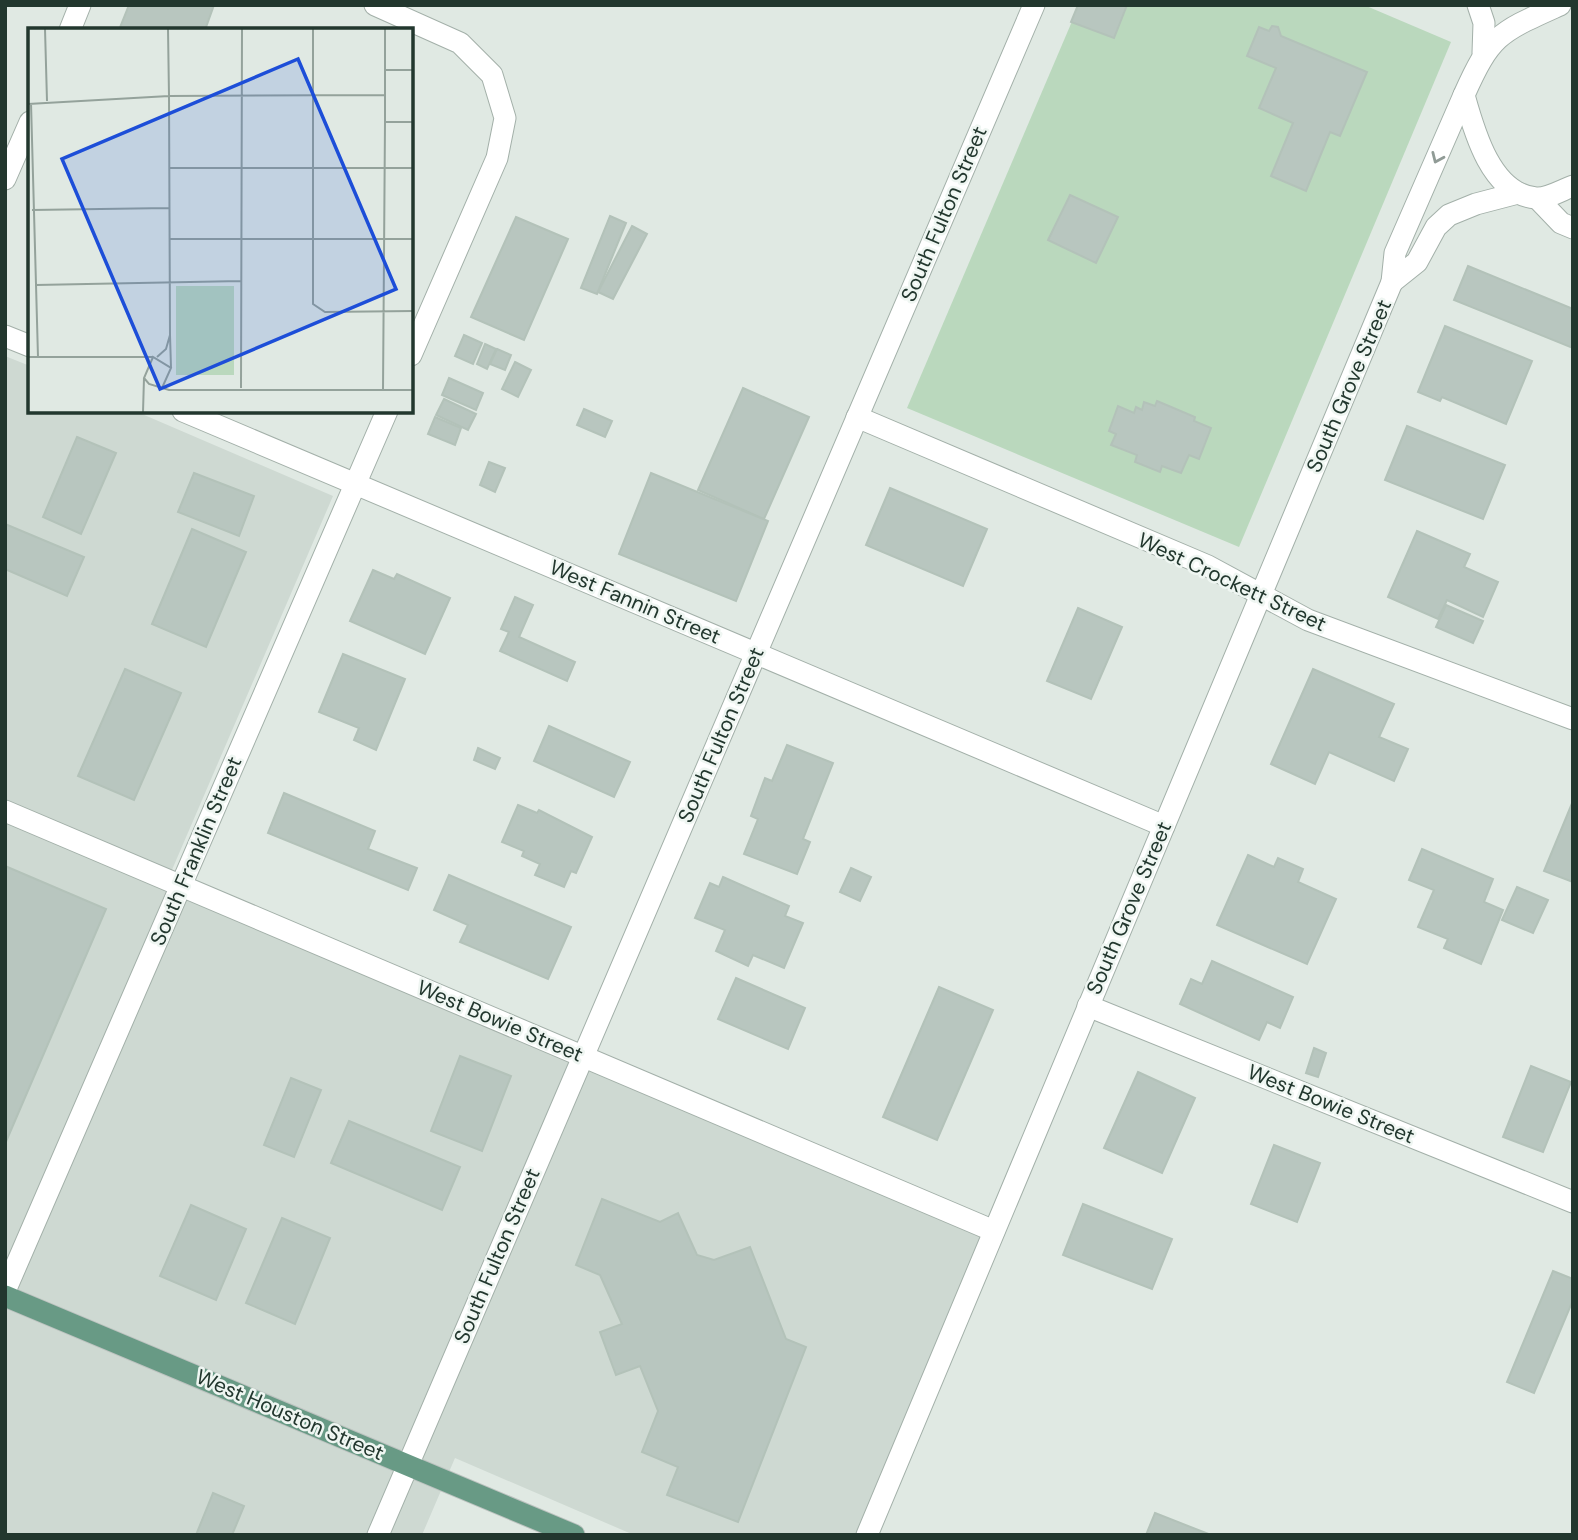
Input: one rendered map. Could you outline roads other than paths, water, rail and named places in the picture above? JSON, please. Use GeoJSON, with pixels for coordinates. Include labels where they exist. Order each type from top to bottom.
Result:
{"type":"FeatureCollection","features":[{"type":"Feature","properties":{"kind":"main road","name":"West Houston Street"},"geometry":{"type":"LineString","coordinates":[[5,1294],[574,1535]]}},
{"type":"Feature","properties":{"kind":"street"},"geometry":{"type":"LineString","coordinates":[[71,28],[80,5]]}},
{"type":"Feature","properties":{"kind":"street"},"geometry":{"type":"LineString","coordinates":[[375,5],[460,43],[492,75],[505,118],[497,158],[413,350]]}},
{"type":"Feature","properties":{"kind":"street","name":"South Fulton Street"},"geometry":{"type":"LineString","coordinates":[[378,1535],[1034,5]]}},
{"type":"Feature","properties":{"kind":"street"},"geometry":{"type":"LineString","coordinates":[[1478,5],[1483,23],[1483,53]]}},
{"type":"Feature","properties":{"kind":"street"},"geometry":{"type":"LineString","coordinates":[[1483,53],[1517,24],[1562,5],[1573,9]]}},
{"type":"Feature","properties":{"kind":"street","name":"South Grove Street"},"geometry":{"type":"LineString","coordinates":[[867,1535],[1392,282],[1395,253],[1483,53]]}},
{"type":"Feature","properties":{"kind":"street"},"geometry":{"type":"LineString","coordinates":[[1464,95],[1482,152],[1528,196],[1561,223],[1573,228]]}},
{"type":"Feature","properties":{"kind":"street"},"geometry":{"type":"LineString","coordinates":[[5,179],[28,127]]}},
{"type":"Feature","properties":{"kind":"street","name":"South Grove Street"},"geometry":{"type":"LineString","coordinates":[[1392,282],[1417,262],[1432,234],[1449,215],[1469,206],[1573,186]]}},
{"type":"Feature","properties":{"kind":"street"},"geometry":{"type":"LineString","coordinates":[[5,336],[28,345]]}},
{"type":"Feature","properties":{"kind":"street","name":"West Fannin Street"},"geometry":{"type":"LineString","coordinates":[[188,413],[1164,826]]}},
{"type":"Feature","properties":{"kind":"street","name":"South Franklin Street"},"geometry":{"type":"LineString","coordinates":[[5,1294],[386,413]]}},
{"type":"Feature","properties":{"kind":"street","name":"West Crockett Street"},"geometry":{"type":"LineString","coordinates":[[857,417],[1208,566],[1308,620],[1573,719]]}},
{"type":"Feature","properties":{"kind":"street","name":"West Bowie Street"},"geometry":{"type":"LineString","coordinates":[[5,811],[994,1231]]}},
{"type":"Feature","properties":{"kind":"street","name":"West Bowie Street"},"geometry":{"type":"LineString","coordinates":[[1088,1006],[1573,1202]]}}]}
